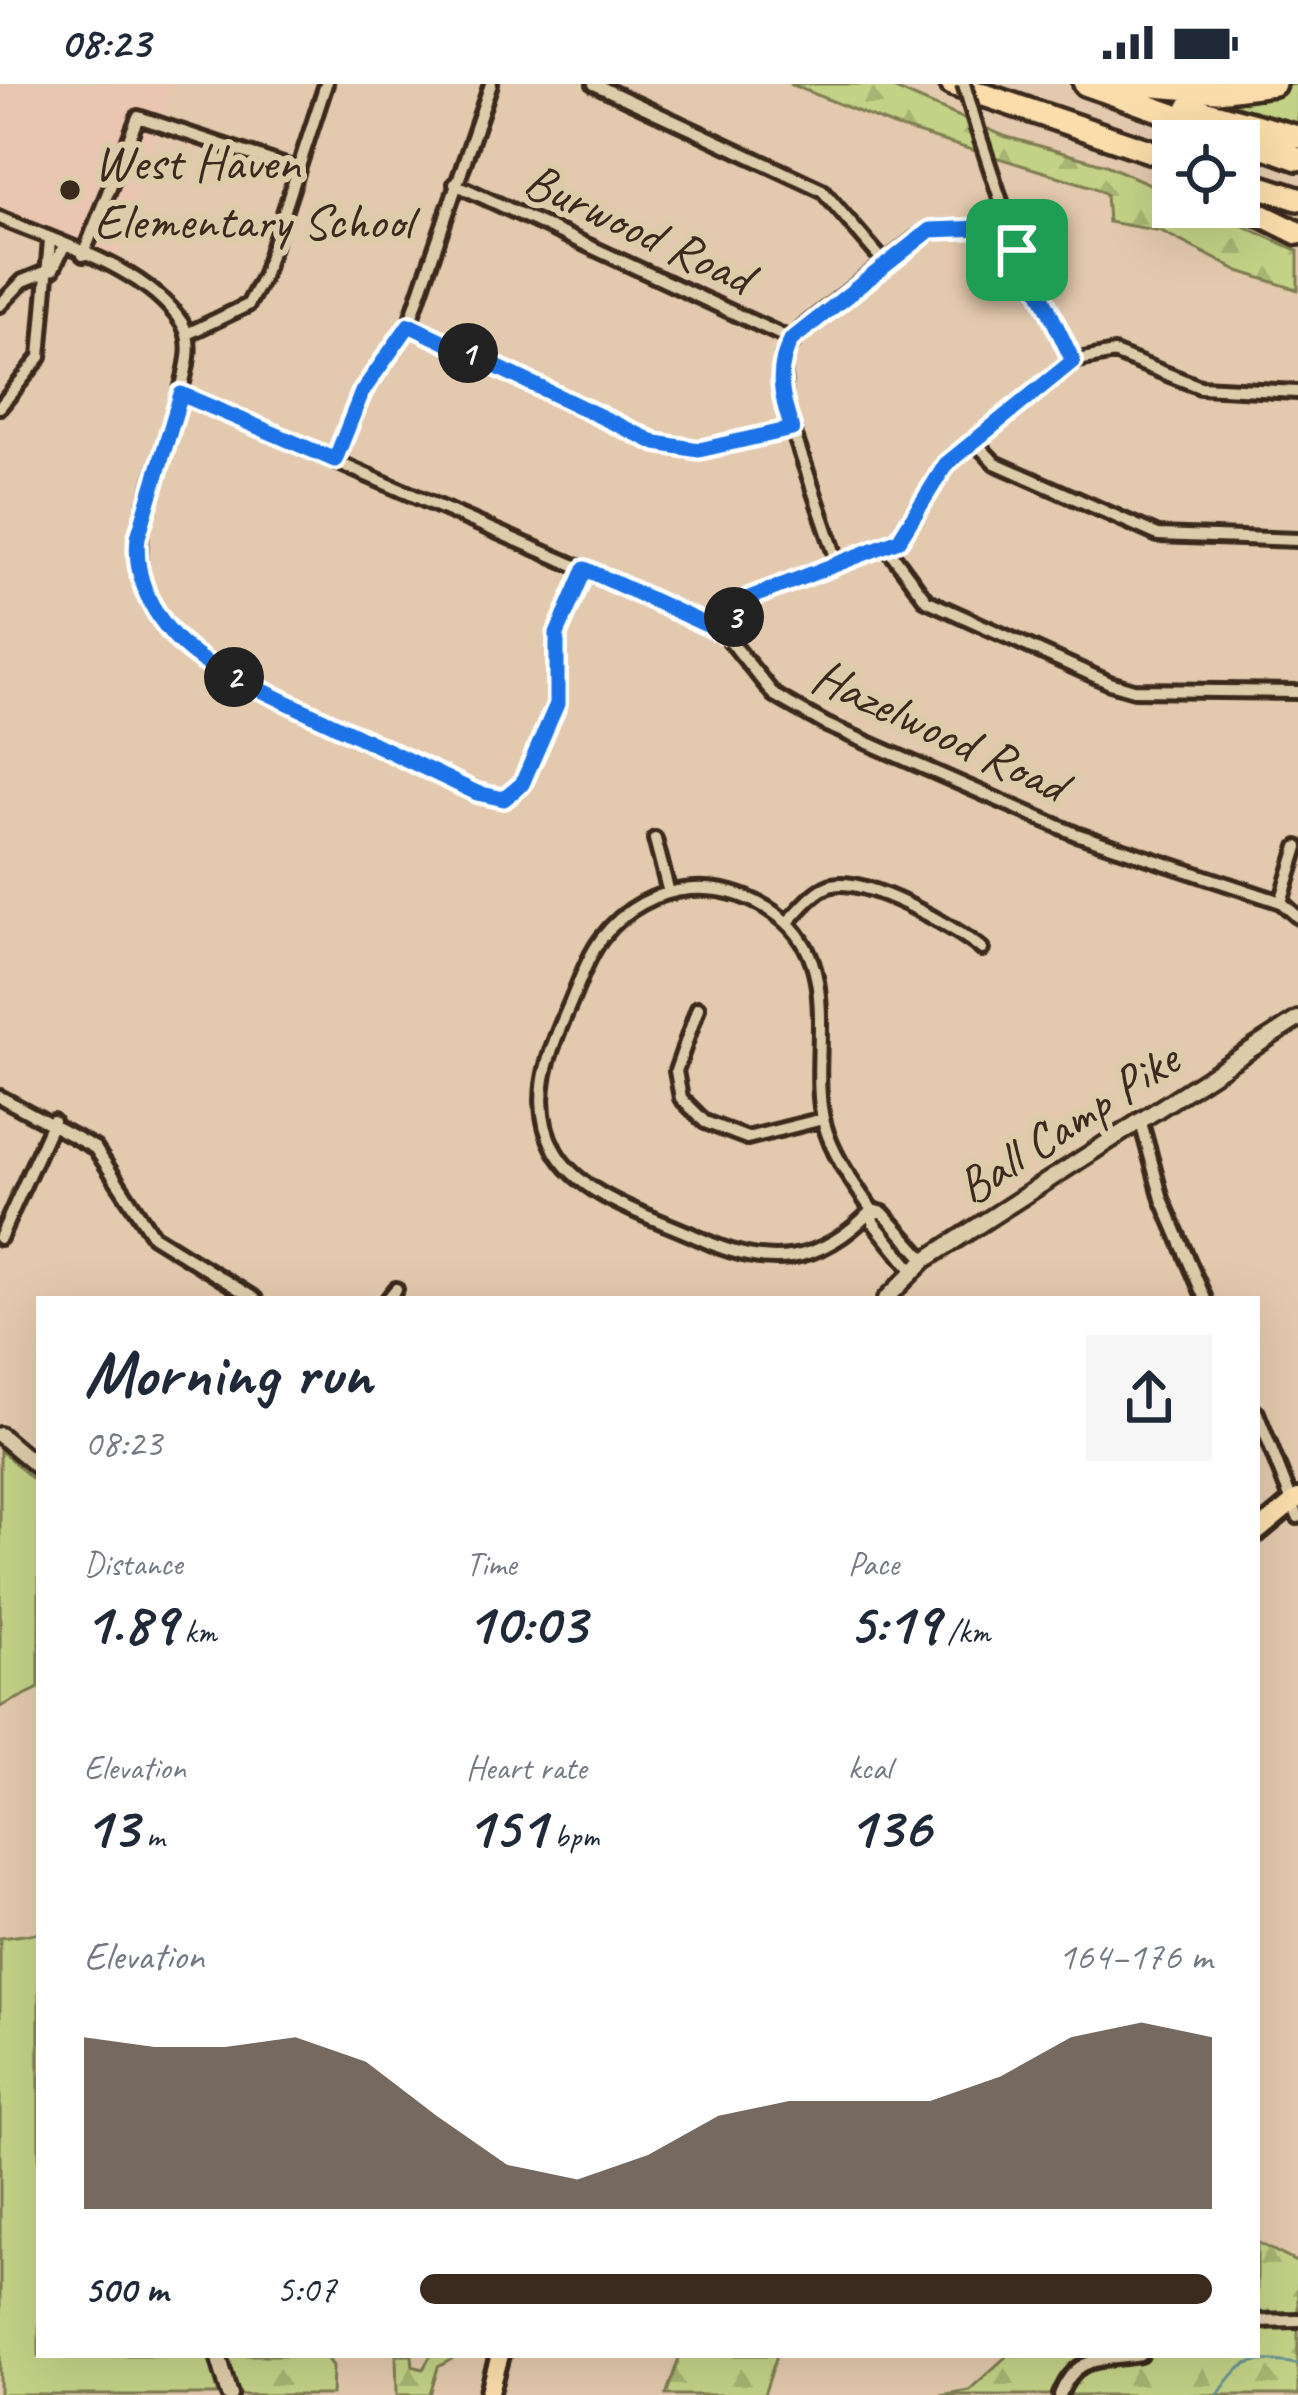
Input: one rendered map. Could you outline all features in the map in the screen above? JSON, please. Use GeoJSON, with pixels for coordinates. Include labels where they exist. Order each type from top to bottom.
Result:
{"type":"FeatureCollection","features":[{"type":"Feature","properties":{"kind":"highway"},"geometry":{"type":"LineString","coordinates":[[952,84],[1152,153]]}},
{"type":"Feature","properties":{"kind":"highway"},"geometry":{"type":"LineString","coordinates":[[1085,84],[1298,159]]}},
{"type":"Feature","properties":{"kind":"highway"},"geometry":{"type":"LineString","coordinates":[[1125,84],[1217,91],[1274,84]]}},
{"type":"Feature","properties":{"kind":"highway"},"geometry":{"type":"LineString","coordinates":[[1125,84],[1298,137]]}},
{"type":"Feature","properties":{"kind":"highway"},"geometry":{"type":"LineString","coordinates":[[1078,129],[1152,162]]}},
{"type":"Feature","properties":{"kind":"highway"},"geometry":{"type":"LineString","coordinates":[[1260,187],[1298,199]]}},
{"type":"Feature","properties":{"kind":"highway"},"geometry":{"type":"LineString","coordinates":[[1260,214],[1298,233]]}},
{"type":"Feature","properties":{"kind":"main road"},"geometry":{"type":"LineString","coordinates":[[1260,1530],[1296,1506]]}},
{"type":"Feature","properties":{"kind":"main road"},"geometry":{"type":"LineString","coordinates":[[488,2395],[499,2358]]}},
{"type":"Feature","properties":{"kind":"street"},"geometry":{"type":"LineString","coordinates":[[187,334],[248,305],[263,278],[326,84]]}},
{"type":"Feature","properties":{"kind":"street"},"geometry":{"type":"LineString","coordinates":[[335,460],[362,392],[409,325],[491,84]]}},
{"type":"Feature","properties":{"kind":"street"},"geometry":{"type":"LineString","coordinates":[[594,84],[822,190],[884,262]]}},
{"type":"Feature","properties":{"kind":"street"},"geometry":{"type":"LineString","coordinates":[[964,84],[1009,227],[1073,361]]}},
{"type":"Feature","properties":{"kind":"street"},"geometry":{"type":"LineString","coordinates":[[83,256],[138,117],[298,170]]}},
{"type":"Feature","properties":{"kind":"street","name":"Burwood Road"},"geometry":{"type":"LineString","coordinates":[[454,184],[791,340]]}},
{"type":"Feature","properties":{"kind":"street"},"geometry":{"type":"LineString","coordinates":[[0,218],[157,295],[187,334],[181,394],[136,558],[147,596],[191,654],[477,793],[504,799],[522,784],[557,704],[557,634],[585,569]]}},
{"type":"Feature","properties":{"kind":"street"},"geometry":{"type":"LineString","coordinates":[[838,563],[780,388],[783,356],[791,340],[930,230],[1009,227]]}},
{"type":"Feature","properties":{"kind":"street"},"geometry":{"type":"LineString","coordinates":[[0,407],[40,357],[50,240]]}},
{"type":"Feature","properties":{"kind":"street"},"geometry":{"type":"LineString","coordinates":[[0,305],[23,281],[46,272],[64,246]]}},
{"type":"Feature","properties":{"kind":"street"},"geometry":{"type":"LineString","coordinates":[[409,325],[656,443],[699,450],[792,429]]}},
{"type":"Feature","properties":{"kind":"street"},"geometry":{"type":"LineString","coordinates":[[724,633],[749,598],[899,540],[946,464],[1073,361],[1114,353],[1200,387],[1298,392]]}},
{"type":"Feature","properties":{"kind":"street","name":"Hazelwood Road"},"geometry":{"type":"LineString","coordinates":[[181,394],[724,633],[774,695],[827,725],[1076,834],[1281,902],[1298,917]]}},
{"type":"Feature","properties":{"kind":"street"},"geometry":{"type":"LineString","coordinates":[[973,440],[995,463],[1158,535],[1298,540]]}},
{"type":"Feature","properties":{"kind":"street"},"geometry":{"type":"LineString","coordinates":[[886,546],[926,600],[1110,683],[1134,689],[1298,692]]}},
{"type":"Feature","properties":{"kind":"street"},"geometry":{"type":"LineString","coordinates":[[655,839],[668,890]]}},
{"type":"Feature","properties":{"kind":"street"},"geometry":{"type":"LineString","coordinates":[[1281,902],[1298,848]]}},
{"type":"Feature","properties":{"kind":"street"},"geometry":{"type":"LineString","coordinates":[[787,923],[829,886],[850,884],[959,930],[982,949]]}},
{"type":"Feature","properties":{"kind":"street"},"geometry":{"type":"LineString","coordinates":[[872,1210],[814,1254],[765,1261],[730,1252],[596,1189],[554,1149],[542,1109],[544,1073],[594,950],[627,912],[668,890],[737,893],[787,923],[815,970],[823,1119],[832,1147],[872,1210],[883,1213],[918,1265]]}},
{"type":"Feature","properties":{"kind":"street"},"geometry":{"type":"LineString","coordinates":[[698,1008],[676,1071],[681,1098],[706,1122],[747,1138],[823,1119]]}},
{"type":"Feature","properties":{"kind":"street","name":"Ball Camp Pike"},"geometry":{"type":"LineString","coordinates":[[889,1296],[918,1265],[1298,1018]]}},
{"type":"Feature","properties":{"kind":"street"},"geometry":{"type":"LineString","coordinates":[[0,1097],[53,1121],[94,1148],[153,1236],[250,1296]]}},
{"type":"Feature","properties":{"kind":"street"},"geometry":{"type":"LineString","coordinates":[[1140,1119],[1168,1214],[1204,1296]]}},
{"type":"Feature","properties":{"kind":"street"},"geometry":{"type":"LineString","coordinates":[[0,1238],[53,1121]]}},
{"type":"Feature","properties":{"kind":"street"},"geometry":{"type":"LineString","coordinates":[[1260,1421],[1296,1506]]}},
{"type":"Feature","properties":{"kind":"street"},"geometry":{"type":"LineString","coordinates":[[0,1435],[36,1465]]}},
{"type":"Feature","properties":{"kind":"street"},"geometry":{"type":"LineString","coordinates":[[1260,2321],[1298,2320]]}},
{"type":"Feature","properties":{"kind":"street"},"geometry":{"type":"LineString","coordinates":[[219,2358],[230,2395]]}},
{"type":"Feature","properties":{"kind":"street"},"geometry":{"type":"LineString","coordinates":[[1060,2395],[1074,2368],[1091,2358]]}},
{"type":"Feature","properties":{"kind":"shaded area","name":"West Haven Elementary School"},"geometry":{"type":"Polygon","coordinates":[[[0,84],[174,84],[114,264],[0,211],[0,84]]]}},
{"type":"Feature","properties":{"kind":"green space"},"geometry":{"type":"Polygon","coordinates":[[[790,84],[884,84],[1004,136],[1106,165],[1152,185],[1152,228],[1248,228],[1298,251],[1298,290],[1239,271],[1161,231],[1108,222],[1106,194],[1093,187],[894,126],[790,84]]]}},
{"type":"Feature","properties":{"kind":"green space"},"geometry":{"type":"Polygon","coordinates":[[[1298,84],[1298,129],[1185,96],[1298,84]]]}},
{"type":"Feature","properties":{"kind":"green space"},"geometry":{"type":"Polygon","coordinates":[[[0,1450],[36,1482],[36,1689],[0,1707],[0,1450]]]}},
{"type":"Feature","properties":{"kind":"green space"},"geometry":{"type":"Polygon","coordinates":[[[36,1933],[36,2358],[209,2358],[219,2395],[0,2395],[0,1938],[36,1933]]]}},
{"type":"Feature","properties":{"kind":"green space"},"geometry":{"type":"Polygon","coordinates":[[[1260,2244],[1298,2263],[1298,2395],[940,2395],[969,2390],[1005,2358],[1260,2358],[1260,2244]]]}},
{"type":"Feature","properties":{"kind":"green space"},"geometry":{"type":"Polygon","coordinates":[[[224,2358],[327,2358],[333,2366],[332,2395],[235,2395],[224,2358]]]}},
{"type":"Feature","properties":{"kind":"green space"},"geometry":{"type":"Polygon","coordinates":[[[396,2358],[412,2358],[413,2366],[423,2369],[429,2358],[454,2358],[438,2367],[430,2395],[397,2395],[396,2358]]]}},
{"type":"Feature","properties":{"kind":"green space"},"geometry":{"type":"Polygon","coordinates":[[[679,2358],[776,2358],[764,2395],[666,2395],[679,2358]]]}},
{"type":"Feature","properties":{"kind":"waterway"},"geometry":{"type":"LineString","coordinates":[[1218,2395],[1243,2366],[1260,2361],[1298,2364]]}},
{"type":"Feature","properties":{"kind":"place","name":"West Haven Elementary School"},"geometry":{"type":"Point","coordinates":[70,190]}},
{"type":"Feature","properties":{"kind":"route"},"geometry":{"type":"LineString","coordinates":[[952,226],[1009,227],[1017,250],[1073,361],[1053,382],[946,464],[899,540],[762,591],[739,607],[724,633],[585,569],[557,634],[559,684],[551,722],[522,784],[504,799],[477,793],[211,666],[173,636],[147,596],[136,558],[138,537],[181,394],[335,460],[362,392],[409,325],[656,443],[699,450],[792,429],[780,388],[783,356],[791,340],[915,238],[952,226]]}}]}
